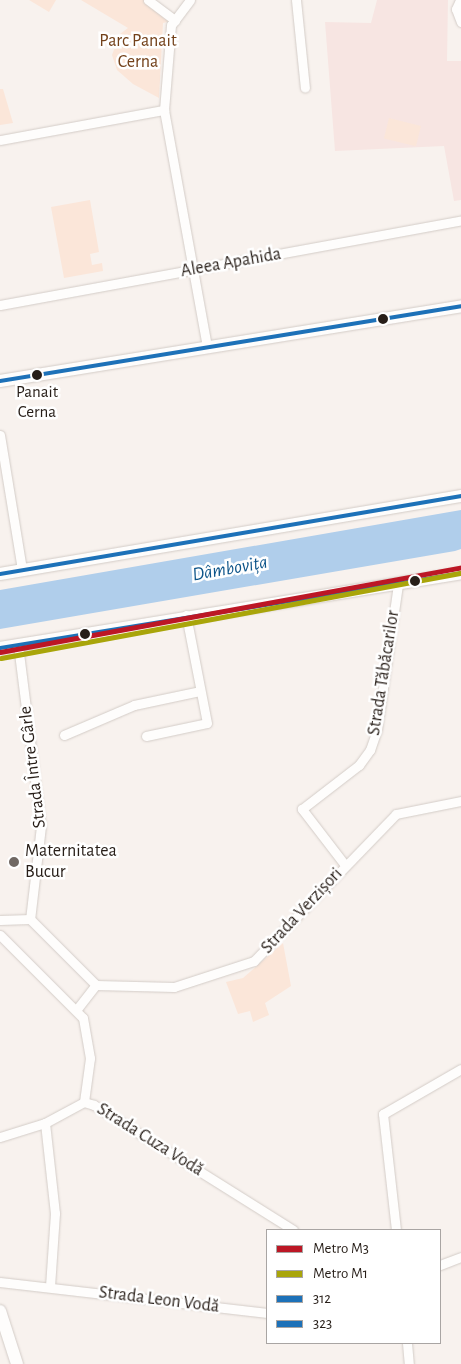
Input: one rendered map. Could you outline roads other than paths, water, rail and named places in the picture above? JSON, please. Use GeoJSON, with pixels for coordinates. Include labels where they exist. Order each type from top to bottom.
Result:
{"type":"FeatureCollection","features":[{"type":"Feature","properties":{"kind":"main road"},"geometry":{"type":"LineString","coordinates":[[0,381],[461,306]]}},
{"type":"Feature","properties":{"kind":"main road"},"geometry":{"type":"LineString","coordinates":[[0,574],[461,496]]}},
{"type":"Feature","properties":{"kind":"main road"},"geometry":{"type":"LineString","coordinates":[[0,648],[186,615],[461,574]]}},
{"type":"Feature","properties":{"kind":"main road"},"geometry":{"type":"LineString","coordinates":[[0,1311],[17,1364]]}},
{"type":"Feature","properties":{"kind":"street"},"geometry":{"type":"LineString","coordinates":[[148,0],[175,20]]}},
{"type":"Feature","properties":{"kind":"street"},"geometry":{"type":"LineString","coordinates":[[190,0],[171,25],[164,110],[207,347]]}},
{"type":"Feature","properties":{"kind":"street"},"geometry":{"type":"LineString","coordinates":[[296,0],[305,88]]}},
{"type":"Feature","properties":{"kind":"street"},"geometry":{"type":"LineString","coordinates":[[460,0],[456,9],[461,22]]}},
{"type":"Feature","properties":{"kind":"street"},"geometry":{"type":"LineString","coordinates":[[0,140],[164,110]]}},
{"type":"Feature","properties":{"kind":"street","name":"Aleea Apahida"},"geometry":{"type":"LineString","coordinates":[[0,305],[461,220]]}},
{"type":"Feature","properties":{"kind":"street"},"geometry":{"type":"LineString","coordinates":[[0,435],[22,570]]}},
{"type":"Feature","properties":{"kind":"street","name":"Strada Tăbăcarilor"},"geometry":{"type":"LineString","coordinates":[[345,865],[302,809],[359,765],[370,750],[377,730],[398,584]]}},
{"type":"Feature","properties":{"kind":"street"},"geometry":{"type":"LineString","coordinates":[[146,736],[206,722],[186,615]]}},
{"type":"Feature","properties":{"kind":"street","name":"Strada Între Gârle"},"geometry":{"type":"LineString","coordinates":[[18,645],[41,826],[30,919]]}},
{"type":"Feature","properties":{"kind":"street"},"geometry":{"type":"LineString","coordinates":[[64,736],[134,705],[200,691]]}},
{"type":"Feature","properties":{"kind":"street","name":"Strada Verzișori"},"geometry":{"type":"LineString","coordinates":[[96,985],[174,987],[246,965],[267,950],[345,865],[396,814],[461,801]]}},
{"type":"Feature","properties":{"kind":"street"},"geometry":{"type":"LineString","coordinates":[[0,920],[30,919],[96,985],[77,1009]]}},
{"type":"Feature","properties":{"kind":"street"},"geometry":{"type":"LineString","coordinates":[[0,935],[77,1009],[89,1043],[84,1102]]}},
{"type":"Feature","properties":{"kind":"street"},"geometry":{"type":"LineString","coordinates":[[396,1229],[383,1119],[386,1109],[461,1069]]}},
{"type":"Feature","properties":{"kind":"street","name":"Strada Cuza Vodă"},"geometry":{"type":"LineString","coordinates":[[0,1137],[45,1123],[84,1102],[108,1111],[291,1229]]}},
{"type":"Feature","properties":{"kind":"street"},"geometry":{"type":"LineString","coordinates":[[45,1123],[55,1213],[50,1287]]}},
{"type":"Feature","properties":{"kind":"street"},"geometry":{"type":"LineString","coordinates":[[441,1265],[461,1257]]}},
{"type":"Feature","properties":{"kind":"street","name":"Strada Leon Vodă"},"geometry":{"type":"LineString","coordinates":[[0,1282],[266,1313]]}},
{"type":"Feature","properties":{"kind":"street"},"geometry":{"type":"LineString","coordinates":[[407,1344],[409,1364]]}},
{"type":"Feature","properties":{"kind":"water","name":"Dâmbovița"},"geometry":{"type":"Polygon","coordinates":[[[461,510],[461,549],[455,551],[0,629],[0,590],[461,510]]]}},
{"type":"Feature","properties":{"kind":"metro line","name":"M3"},"geometry":{"type":"LineString","coordinates":[[0,652],[461,567]]}},
{"type":"Feature","properties":{"kind":"metro line","name":"M1"},"geometry":{"type":"LineString","coordinates":[[1,658],[461,573]]}},
{"type":"Feature","properties":{"kind":"place","name":"Panait Cerna"},"geometry":{"type":"Point","coordinates":[37,375]}},
{"type":"Feature","properties":{"kind":"place","name":"Maternitatea Bucur"},"geometry":{"type":"Point","coordinates":[14,862]}},
{"type":"Feature","properties":{"kind":"park label","name":"Parc Panait Cerna"},"geometry":{"type":"Point","coordinates":[138,52]}}]}
